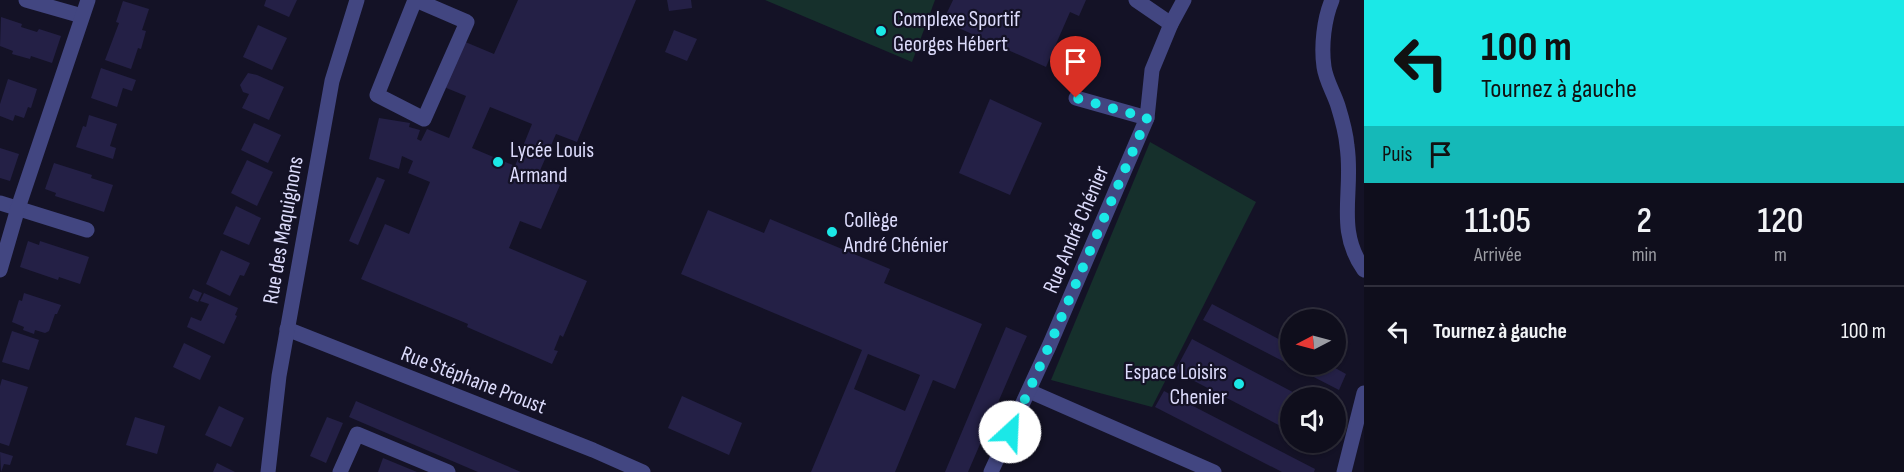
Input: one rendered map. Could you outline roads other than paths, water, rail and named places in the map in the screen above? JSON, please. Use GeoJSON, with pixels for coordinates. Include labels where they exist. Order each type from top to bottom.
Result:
{"type":"FeatureCollection","features":[{"type":"Feature","properties":{"kind":"street"},"geometry":{"type":"LineString","coordinates":[[26,0],[82,16]]}},
{"type":"Feature","properties":{"kind":"street"},"geometry":{"type":"LineString","coordinates":[[0,270],[18,208],[88,0]]}},
{"type":"Feature","properties":{"kind":"street","name":"Rue des Maquignons"},"geometry":{"type":"LineString","coordinates":[[268,472],[287,329],[332,81],[357,0]]}},
{"type":"Feature","properties":{"kind":"street"},"geometry":{"type":"LineString","coordinates":[[415,0],[466,22],[424,119],[377,95],[415,0]]}},
{"type":"Feature","properties":{"kind":"street"},"geometry":{"type":"LineString","coordinates":[[1136,0],[1171,24]]}},
{"type":"Feature","properties":{"kind":"street","name":"Rue André Chénier"},"geometry":{"type":"LineString","coordinates":[[991,472],[1029,391],[1147,118],[1152,70],[1171,24],[1184,0]]}},
{"type":"Feature","properties":{"kind":"street"},"geometry":{"type":"LineString","coordinates":[[1332,0],[1325,27],[1324,67],[1338,105],[1347,146],[1350,178],[1346,226],[1351,247],[1364,270]]}},
{"type":"Feature","properties":{"kind":"street"},"geometry":{"type":"LineString","coordinates":[[1076,98],[1147,118]]}},
{"type":"Feature","properties":{"kind":"street"},"geometry":{"type":"LineString","coordinates":[[0,203],[87,230]]}},
{"type":"Feature","properties":{"kind":"street","name":"Rue Stéphane Proust"},"geometry":{"type":"LineString","coordinates":[[287,329],[644,472]]}},
{"type":"Feature","properties":{"kind":"street"},"geometry":{"type":"LineString","coordinates":[[1029,391],[1214,472]]}},
{"type":"Feature","properties":{"kind":"street"},"geometry":{"type":"LineString","coordinates":[[1344,472],[1364,393]]}},
{"type":"Feature","properties":{"kind":"street"},"geometry":{"type":"LineString","coordinates":[[340,472],[357,434],[448,472]]}},
{"type":"Feature","properties":{"kind":"place","name":"Complexe Sportif Georges Hébert"},"geometry":{"type":"Point","coordinates":[881,31]}},
{"type":"Feature","properties":{"kind":"place","name":"Lycée Louis Armand"},"geometry":{"type":"Point","coordinates":[498,162]}},
{"type":"Feature","properties":{"kind":"place","name":"Collège André Chénier"},"geometry":{"type":"Point","coordinates":[832,232]}},
{"type":"Feature","properties":{"kind":"place","name":"Espace Loisirs Chenier"},"geometry":{"type":"Point","coordinates":[1239,384]}}]}
